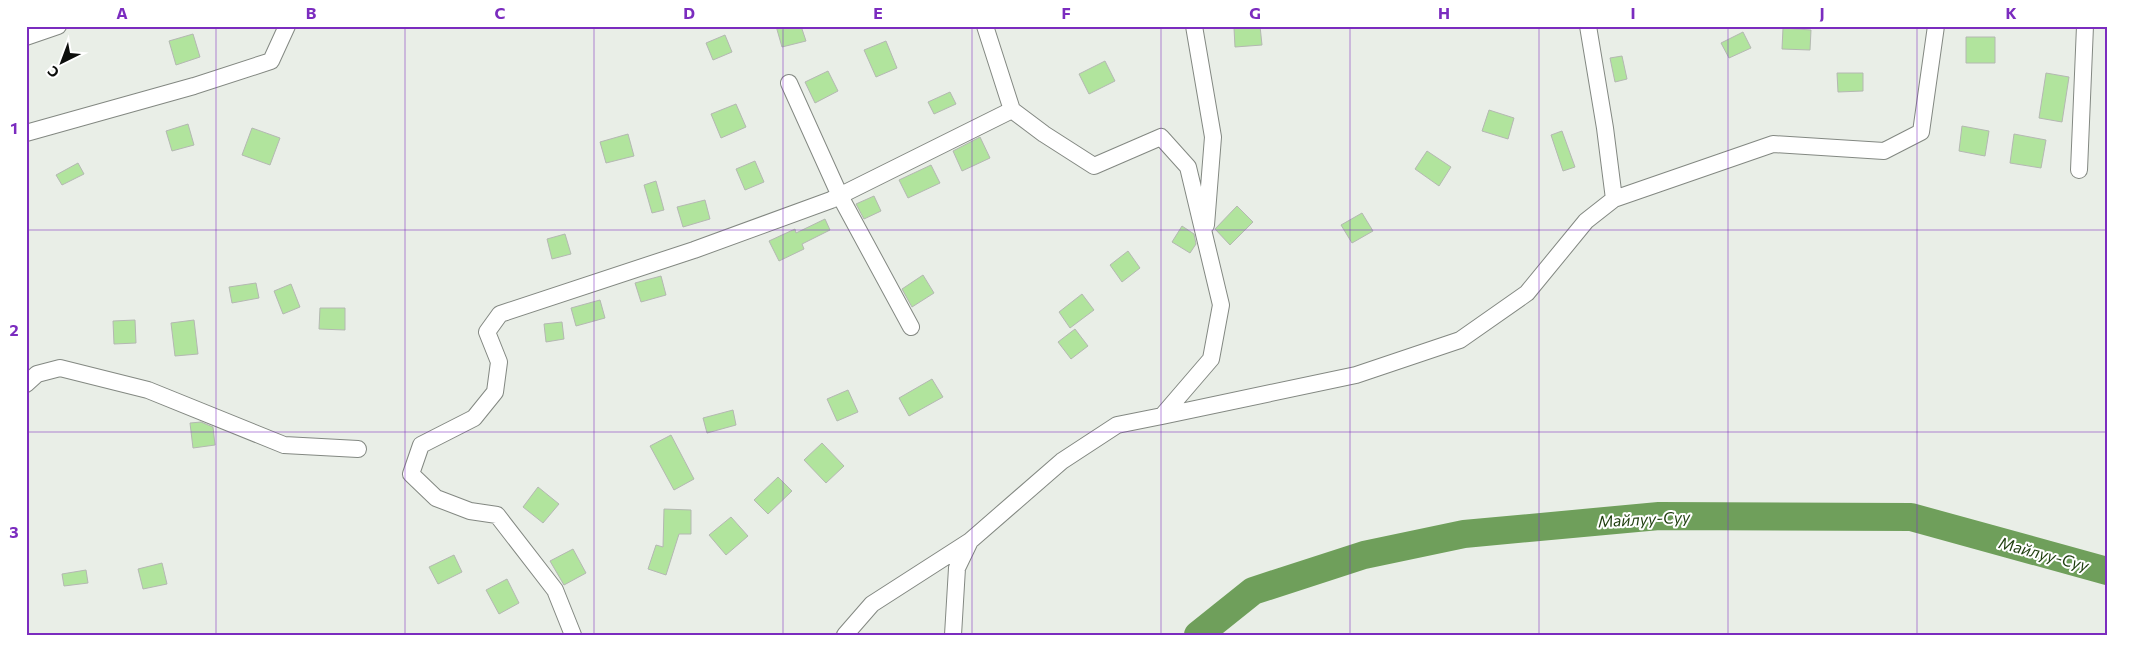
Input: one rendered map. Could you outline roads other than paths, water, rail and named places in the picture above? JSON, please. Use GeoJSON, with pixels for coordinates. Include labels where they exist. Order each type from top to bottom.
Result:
{"type":"FeatureCollection","features":[{"type":"Feature","properties":{"kind":"street"},"geometry":{"type":"LineString","coordinates":[[26,37],[58,26]]}},
{"type":"Feature","properties":{"kind":"street"},"geometry":{"type":"LineString","coordinates":[[26,133],[194,86],[271,61],[287,26]]}},
{"type":"Feature","properties":{"kind":"street"},"geometry":{"type":"LineString","coordinates":[[985,26],[1012,110],[1044,134],[1094,166],[1160,137],[1188,167],[1221,305],[1212,359],[1162,416]]}},
{"type":"Feature","properties":{"kind":"street"},"geometry":{"type":"LineString","coordinates":[[1194,26],[1213,137],[1205,240]]}},
{"type":"Feature","properties":{"kind":"street"},"geometry":{"type":"LineString","coordinates":[[1588,26],[1605,128],[1614,199]]}},
{"type":"Feature","properties":{"kind":"street"},"geometry":{"type":"LineString","coordinates":[[845,635],[872,604],[970,541],[1062,461],[1117,425],[1356,375],[1460,340],[1527,293],[1586,221],[1614,199],[1773,144],[1884,151],[1921,132],[1936,26]]}},
{"type":"Feature","properties":{"kind":"street"},"geometry":{"type":"LineString","coordinates":[[2079,170],[2085,26]]}},
{"type":"Feature","properties":{"kind":"street"},"geometry":{"type":"LineString","coordinates":[[789,83],[840,196],[911,326]]}},
{"type":"Feature","properties":{"kind":"street"},"geometry":{"type":"LineString","coordinates":[[573,635],[555,590],[496,515],[470,511],[436,498],[411,474],[421,445],[474,418],[495,392],[499,362],[487,332],[500,314],[694,250],[840,196],[1012,110]]}},
{"type":"Feature","properties":{"kind":"street"},"geometry":{"type":"LineString","coordinates":[[26,384],[37,374],[60,368],[148,390],[284,445],[358,450]]}},
{"type":"Feature","properties":{"kind":"street"},"geometry":{"type":"LineString","coordinates":[[953,635],[957,568],[970,541]]}},
{"type":"Feature","properties":{"kind":"waterway","name":"Майлуу-Суу"},"geometry":{"type":"LineString","coordinates":[[1198,635],[1253,591],[1364,555],[1464,534],[1659,516],[1911,517],[2107,571]]}}]}
